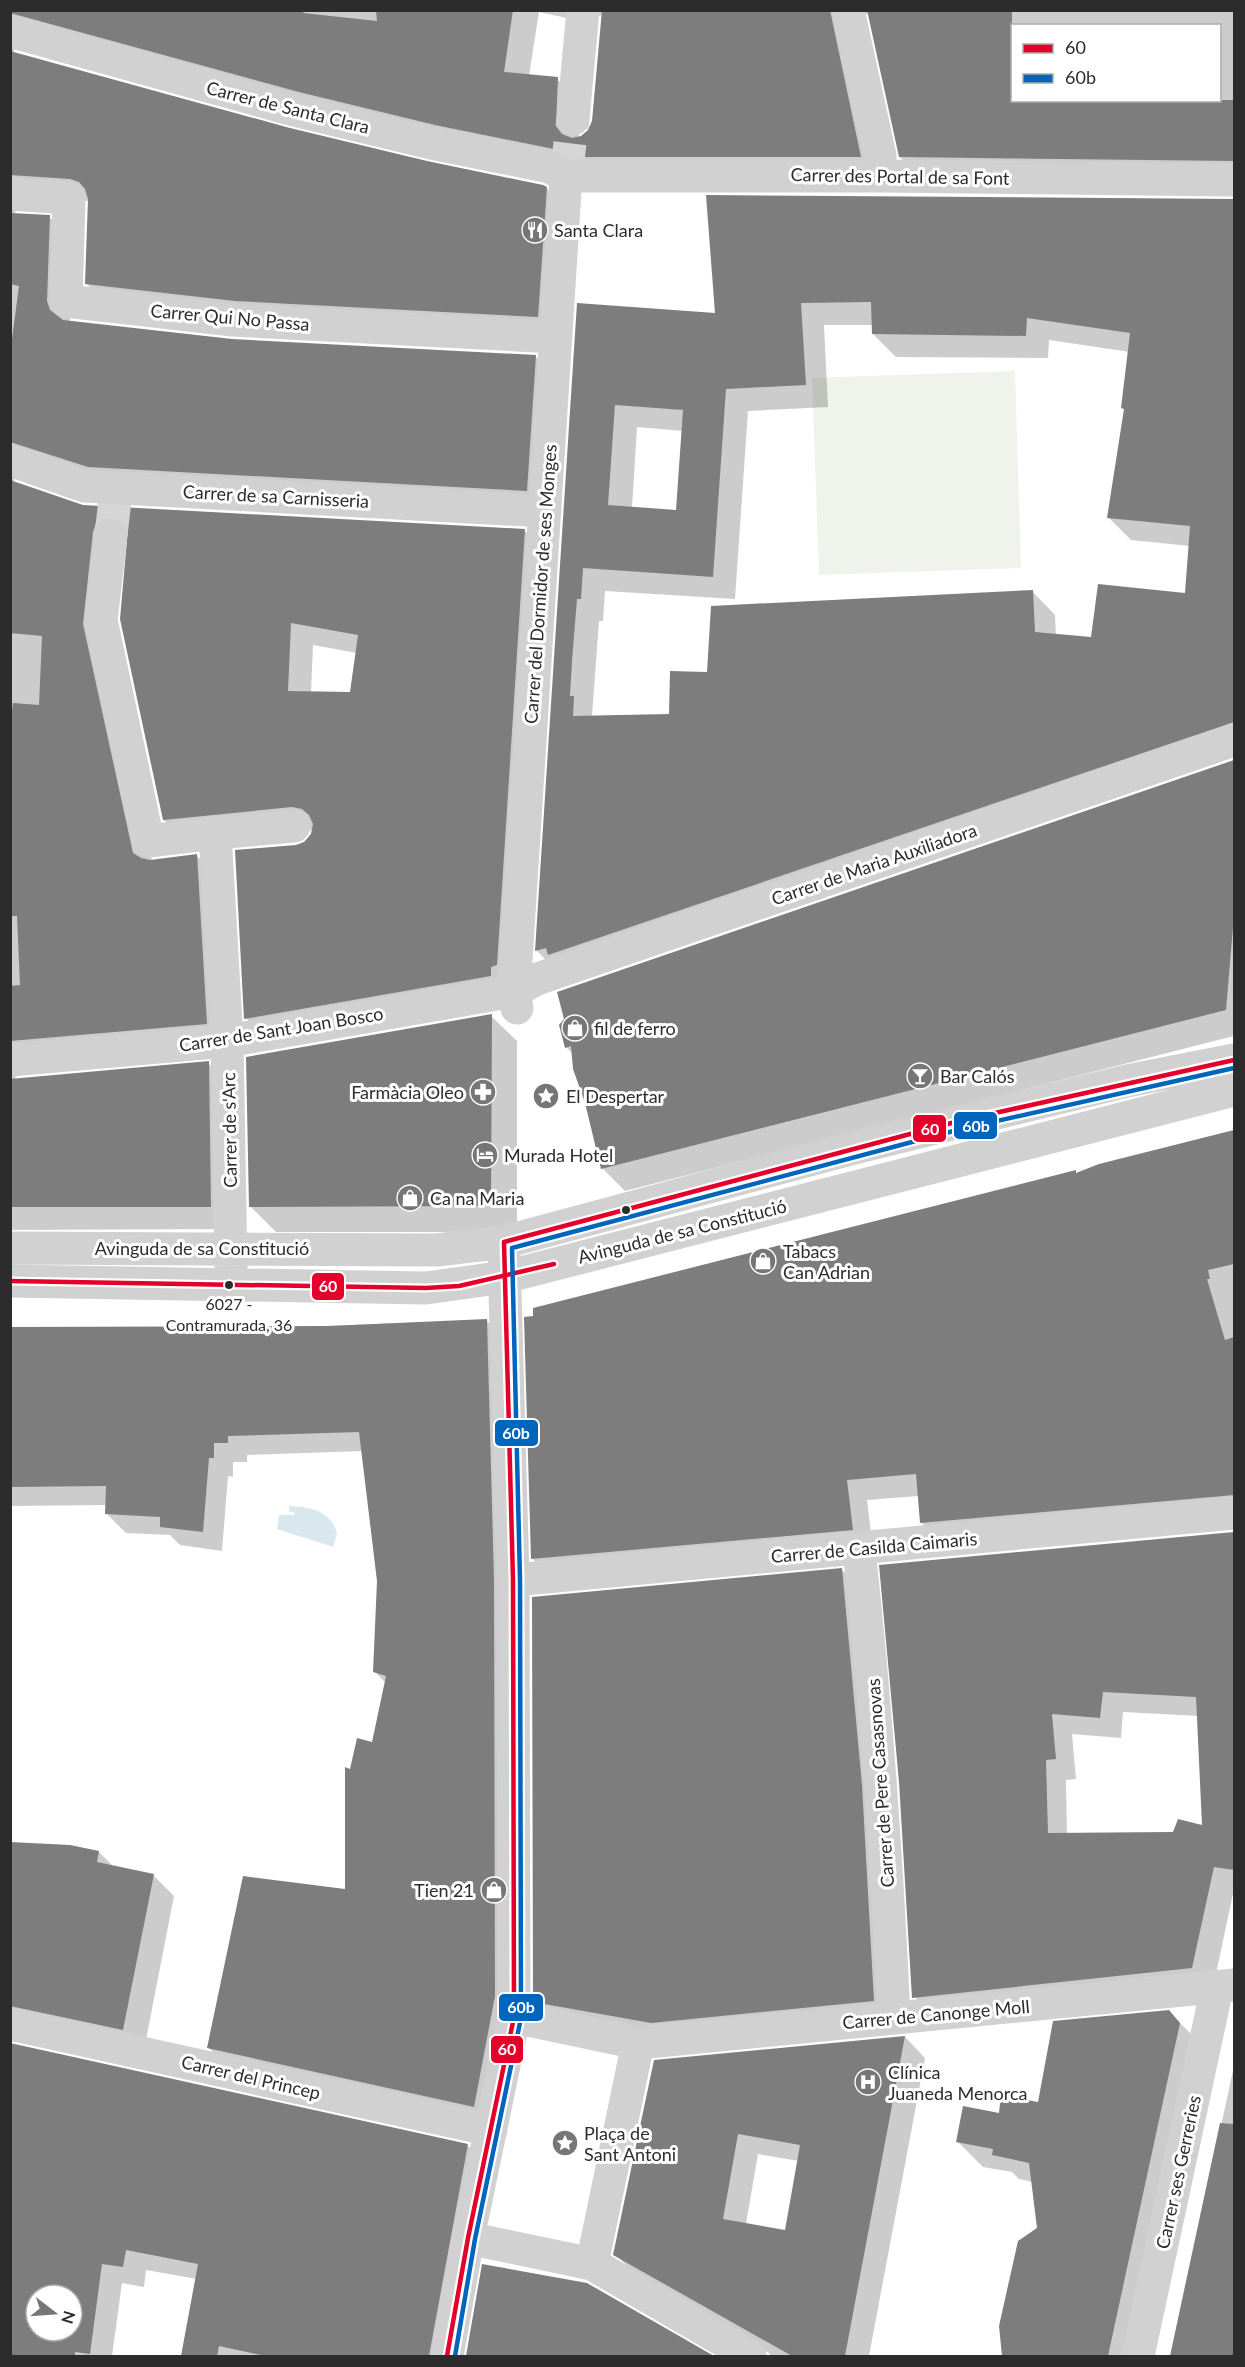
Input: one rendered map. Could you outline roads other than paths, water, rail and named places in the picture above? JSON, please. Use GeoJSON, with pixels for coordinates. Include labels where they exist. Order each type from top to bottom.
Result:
{"type":"FeatureCollection","features":[{"type":"Feature","properties":{"kind":"street"},"geometry":{"type":"LineString","coordinates":[[573,119],[583,10]]}},
{"type":"Feature","properties":{"kind":"street"},"geometry":{"type":"LineString","coordinates":[[848,10],[880,156],[880,176]]}},
{"type":"Feature","properties":{"kind":"street","name":"Carrer de Santa Clara"},"geometry":{"type":"LineString","coordinates":[[10,31],[294,110],[431,143],[550,166],[566,176]]}},
{"type":"Feature","properties":{"kind":"street","name":"Carrer des Portal de sa Font"},"geometry":{"type":"LineString","coordinates":[[566,176],[880,176],[1234,180]]}},
{"type":"Feature","properties":{"kind":"street","name":"Carrer del Dormidor de ses Monges"},"geometry":{"type":"LineString","coordinates":[[516,1000],[566,176]]}},
{"type":"Feature","properties":{"kind":"street","name":"Carrer Qui No Passa"},"geometry":{"type":"LineString","coordinates":[[10,194],[69,198],[66,301],[233,320],[556,337]]}},
{"type":"Feature","properties":{"kind":"street","name":"Carrer de sa Carnisseria"},"geometry":{"type":"LineString","coordinates":[[10,460],[84,486],[117,494],[545,511]]}},
{"type":"Feature","properties":{"kind":"street"},"geometry":{"type":"LineString","coordinates":[[111,535],[101,620],[148,841],[294,826]]}},
{"type":"Feature","properties":{"kind":"street","name":"Carrer de Maria Auxiliadora"},"geometry":{"type":"LineString","coordinates":[[516,1000],[537,979],[1234,740]]}},
{"type":"Feature","properties":{"kind":"street","name":"Carrer de s'Arc"},"geometry":{"type":"LineString","coordinates":[[214,833],[227,1041],[231,1283]]}},
{"type":"Feature","properties":{"kind":"street","name":"Carrer de Sant Joan Bosco"},"geometry":{"type":"LineString","coordinates":[[10,1060],[227,1041],[516,1000]]}},
{"type":"Feature","properties":{"kind":"street","name":"Avinguda de sa Constitució"},"geometry":{"type":"LineString","coordinates":[[10,1248],[437,1250],[1127,1081],[1234,1060]]}},
{"type":"Feature","properties":{"kind":"street"},"geometry":{"type":"LineString","coordinates":[[1146,1113],[1163,1084],[1234,1069]]}},
{"type":"Feature","properties":{"kind":"street","name":"Avinguda de sa Constitució"},"geometry":{"type":"LineString","coordinates":[[10,1281],[426,1288],[505,1276],[1234,1090]]}},
{"type":"Feature","properties":{"kind":"street"},"geometry":{"type":"LineString","coordinates":[[447,2356],[468,2238],[514,2017],[513,1580],[502,1233]]}},
{"type":"Feature","properties":{"kind":"street","name":"Carrer de Casilda Caimaris"},"geometry":{"type":"LineString","coordinates":[[513,1580],[1234,1513]]}},
{"type":"Feature","properties":{"kind":"street","name":"Carrer de Pere Casasnovas"},"geometry":{"type":"LineString","coordinates":[[859,1549],[878,1739],[894,2018]]}},
{"type":"Feature","properties":{"kind":"street","name":"Carrer de Canonge Moll"},"geometry":{"type":"LineString","coordinates":[[638,2043],[1226,1986]]}},
{"type":"Feature","properties":{"kind":"street","name":"Carrer ses Gerreries"},"geometry":{"type":"LineString","coordinates":[[1138,2356],[1226,1986]]}},
{"type":"Feature","properties":{"kind":"street"},"geometry":{"type":"LineString","coordinates":[[514,2017],[638,2043],[592,2264]]}},
{"type":"Feature","properties":{"kind":"street","name":"Carrer del Princep"},"geometry":{"type":"LineString","coordinates":[[10,2024],[491,2130]]}},
{"type":"Feature","properties":{"kind":"street"},"geometry":{"type":"LineString","coordinates":[[468,2238],[592,2264],[750,2356]]}},
{"type":"Feature","properties":{"kind":"tunnel"},"geometry":{"type":"LineString","coordinates":[[566,176],[573,119]]}},
{"type":"Feature","properties":{"kind":"tunnel"},"geometry":{"type":"LineString","coordinates":[[111,535],[115,500]]}},
{"type":"Feature","properties":{"kind":"place","name":"Santa Clara"},"geometry":{"type":"Point","coordinates":[535,230]}},
{"type":"Feature","properties":{"kind":"place","name":"fil de ferro"},"geometry":{"type":"Point","coordinates":[575,1028]}},
{"type":"Feature","properties":{"kind":"place","name":"Bar Calós"},"geometry":{"type":"Point","coordinates":[920,1076]}},
{"type":"Feature","properties":{"kind":"place","name":"Farmàcia Oleo"},"geometry":{"type":"Point","coordinates":[483,1092]}},
{"type":"Feature","properties":{"kind":"place","name":"El Despertar"},"geometry":{"type":"Point","coordinates":[546,1096]}},
{"type":"Feature","properties":{"kind":"place","name":"Murada Hotel"},"geometry":{"type":"Point","coordinates":[485,1155]}},
{"type":"Feature","properties":{"kind":"place","name":"Ca na Maria"},"geometry":{"type":"Point","coordinates":[410,1198]}},
{"type":"Feature","properties":{"kind":"place","name":"Tabacs Can Adrian"},"geometry":{"type":"Point","coordinates":[763,1261]}},
{"type":"Feature","properties":{"kind":"place","name":"6027 - Contramurada, 36"},"geometry":{"type":"Point","coordinates":[229,1285]}},
{"type":"Feature","properties":{"kind":"place","name":"Tien 21"},"geometry":{"type":"Point","coordinates":[494,1890]}},
{"type":"Feature","properties":{"kind":"place","name":"Clínica Juaneda Menorca"},"geometry":{"type":"Point","coordinates":[868,2082]}},
{"type":"Feature","properties":{"kind":"place","name":"Plaça de Sant Antoni"},"geometry":{"type":"Point","coordinates":[565,2143]}}]}
